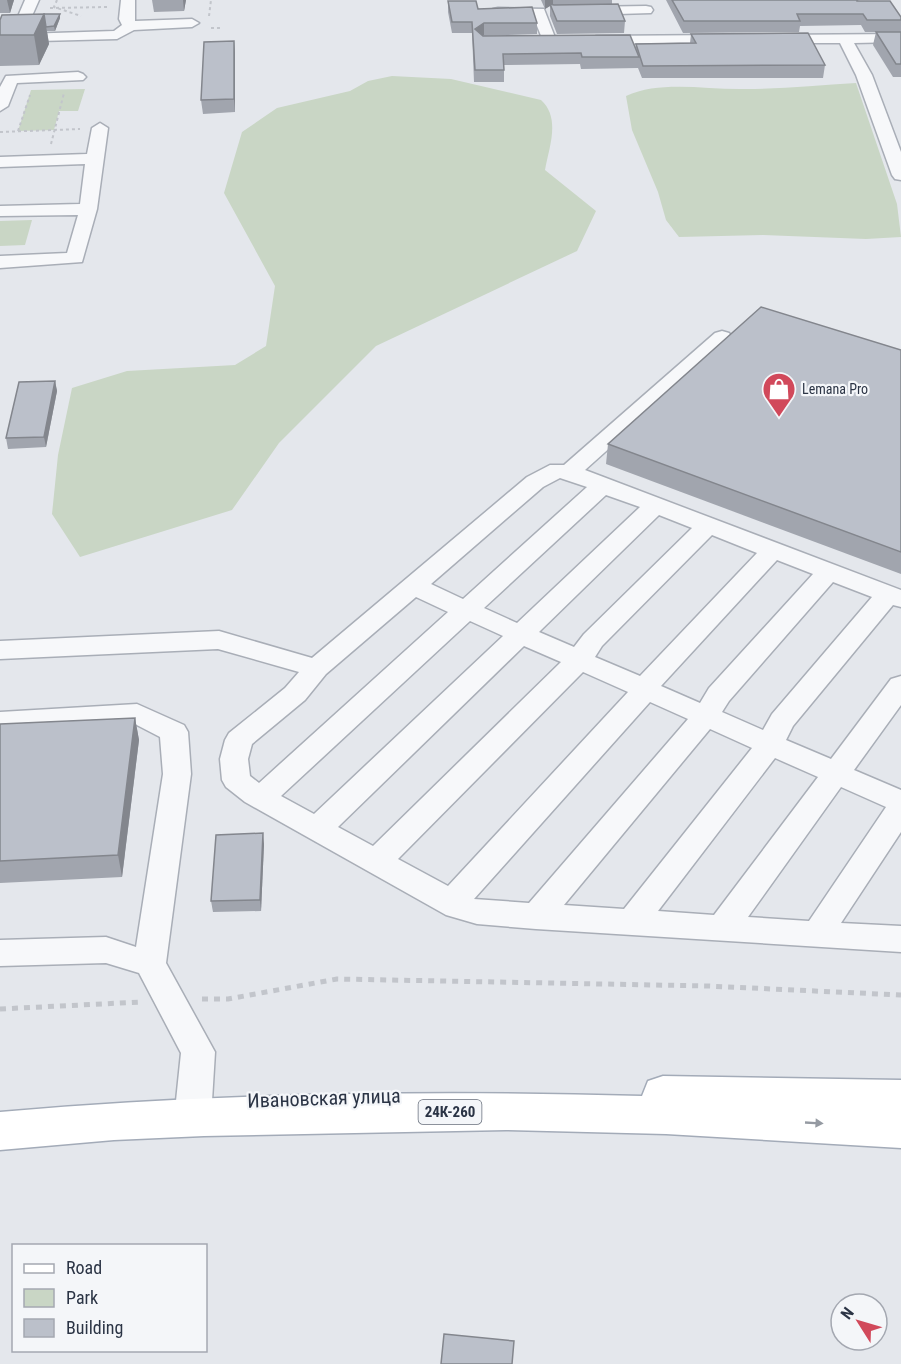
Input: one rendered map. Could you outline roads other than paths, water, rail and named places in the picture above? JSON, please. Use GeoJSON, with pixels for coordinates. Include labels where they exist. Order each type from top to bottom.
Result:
{"type":"FeatureCollection","features":[{"type":"Feature","properties":{"kind":"main road","name":"Ивановская улица"},"geometry":{"type":"LineString","coordinates":[[0,1117],[194,1101],[413,1095],[716,1094],[901,1099]]}},
{"type":"Feature","properties":{"kind":"main road","name":"24К-260"},"geometry":{"type":"LineString","coordinates":[[0,1131],[114,1121],[181,1118],[506,1111],[666,1115],[901,1129]]}},
{"type":"Feature","properties":{"kind":"street"},"geometry":{"type":"LineString","coordinates":[[128,3],[126,19],[130,26]]}},
{"type":"Feature","properties":{"kind":"street"},"geometry":{"type":"LineString","coordinates":[[7,39],[30,5]]}},
{"type":"Feature","properties":{"kind":"street"},"geometry":{"type":"LineString","coordinates":[[564,11],[652,20],[738,39]]}},
{"type":"Feature","properties":{"kind":"street"},"geometry":{"type":"LineString","coordinates":[[493,13],[538,12],[549,40]]}},
{"type":"Feature","properties":{"kind":"street"},"geometry":{"type":"LineString","coordinates":[[583,40],[652,20]]}},
{"type":"Feature","properties":{"kind":"street"},"geometry":{"type":"LineString","coordinates":[[7,39],[117,35],[130,26],[192,23]]}},
{"type":"Feature","properties":{"kind":"street"},"geometry":{"type":"LineString","coordinates":[[761,39],[901,38]]}},
{"type":"Feature","properties":{"kind":"street"},"geometry":{"type":"LineString","coordinates":[[845,39],[864,75],[901,176]]}},
{"type":"Feature","properties":{"kind":"street"},"geometry":{"type":"LineString","coordinates":[[0,106],[11,79],[78,77]]}},
{"type":"Feature","properties":{"kind":"street"},"geometry":{"type":"LineString","coordinates":[[0,262],[75,258],[88,209],[100,128]]}},
{"type":"Feature","properties":{"kind":"street"},"geometry":{"type":"LineString","coordinates":[[0,162],[94,159]]}},
{"type":"Feature","properties":{"kind":"street"},"geometry":{"type":"LineString","coordinates":[[0,211],[88,209]]}},
{"type":"Feature","properties":{"kind":"street"},"geometry":{"type":"LineString","coordinates":[[569,473],[592,450],[722,337]]}},
{"type":"Feature","properties":{"kind":"street"},"geometry":{"type":"LineString","coordinates":[[631,923],[770,744],[782,721],[895,596],[558,470],[535,482],[317,668],[295,694],[239,740],[234,759],[236,780],[261,798],[376,862],[452,903],[477,912],[536,917],[631,923],[901,939]]}},
{"type":"Feature","properties":{"kind":"street"},"geometry":{"type":"LineString","coordinates":[[261,798],[603,485]]}},
{"type":"Feature","properties":{"kind":"street"},"geometry":{"type":"LineString","coordinates":[[318,829],[656,505]]}},
{"type":"Feature","properties":{"kind":"street"},"geometry":{"type":"LineString","coordinates":[[376,862],[579,660],[593,640],[708,525]]}},
{"type":"Feature","properties":{"kind":"street"},"geometry":{"type":"LineString","coordinates":[[452,903],[646,689],[654,675],[773,550]]}},
{"type":"Feature","properties":{"kind":"street"},"geometry":{"type":"LineString","coordinates":[[536,917],[706,716],[719,695],[829,571]]}},
{"type":"Feature","properties":{"kind":"street"},"geometry":{"type":"LineString","coordinates":[[416,584],[425,592],[901,802]]}},
{"type":"Feature","properties":{"kind":"street"},"geometry":{"type":"LineString","coordinates":[[0,650],[219,640],[317,668]]}},
{"type":"Feature","properties":{"kind":"street"},"geometry":{"type":"LineString","coordinates":[[722,928],[901,685]]}},
{"type":"Feature","properties":{"kind":"street"},"geometry":{"type":"LineString","coordinates":[[0,722],[137,713],[174,732],[177,774],[150,964],[198,1052],[194,1101]]}},
{"type":"Feature","properties":{"kind":"street"},"geometry":{"type":"LineString","coordinates":[[817,934],[901,808]]}},
{"type":"Feature","properties":{"kind":"street"},"geometry":{"type":"LineString","coordinates":[[0,953],[106,950],[150,964]]}},
{"type":"Feature","properties":{"kind":"place","name":"Lemana Pro"},"geometry":{"type":"Point","coordinates":[779,418]}}]}
